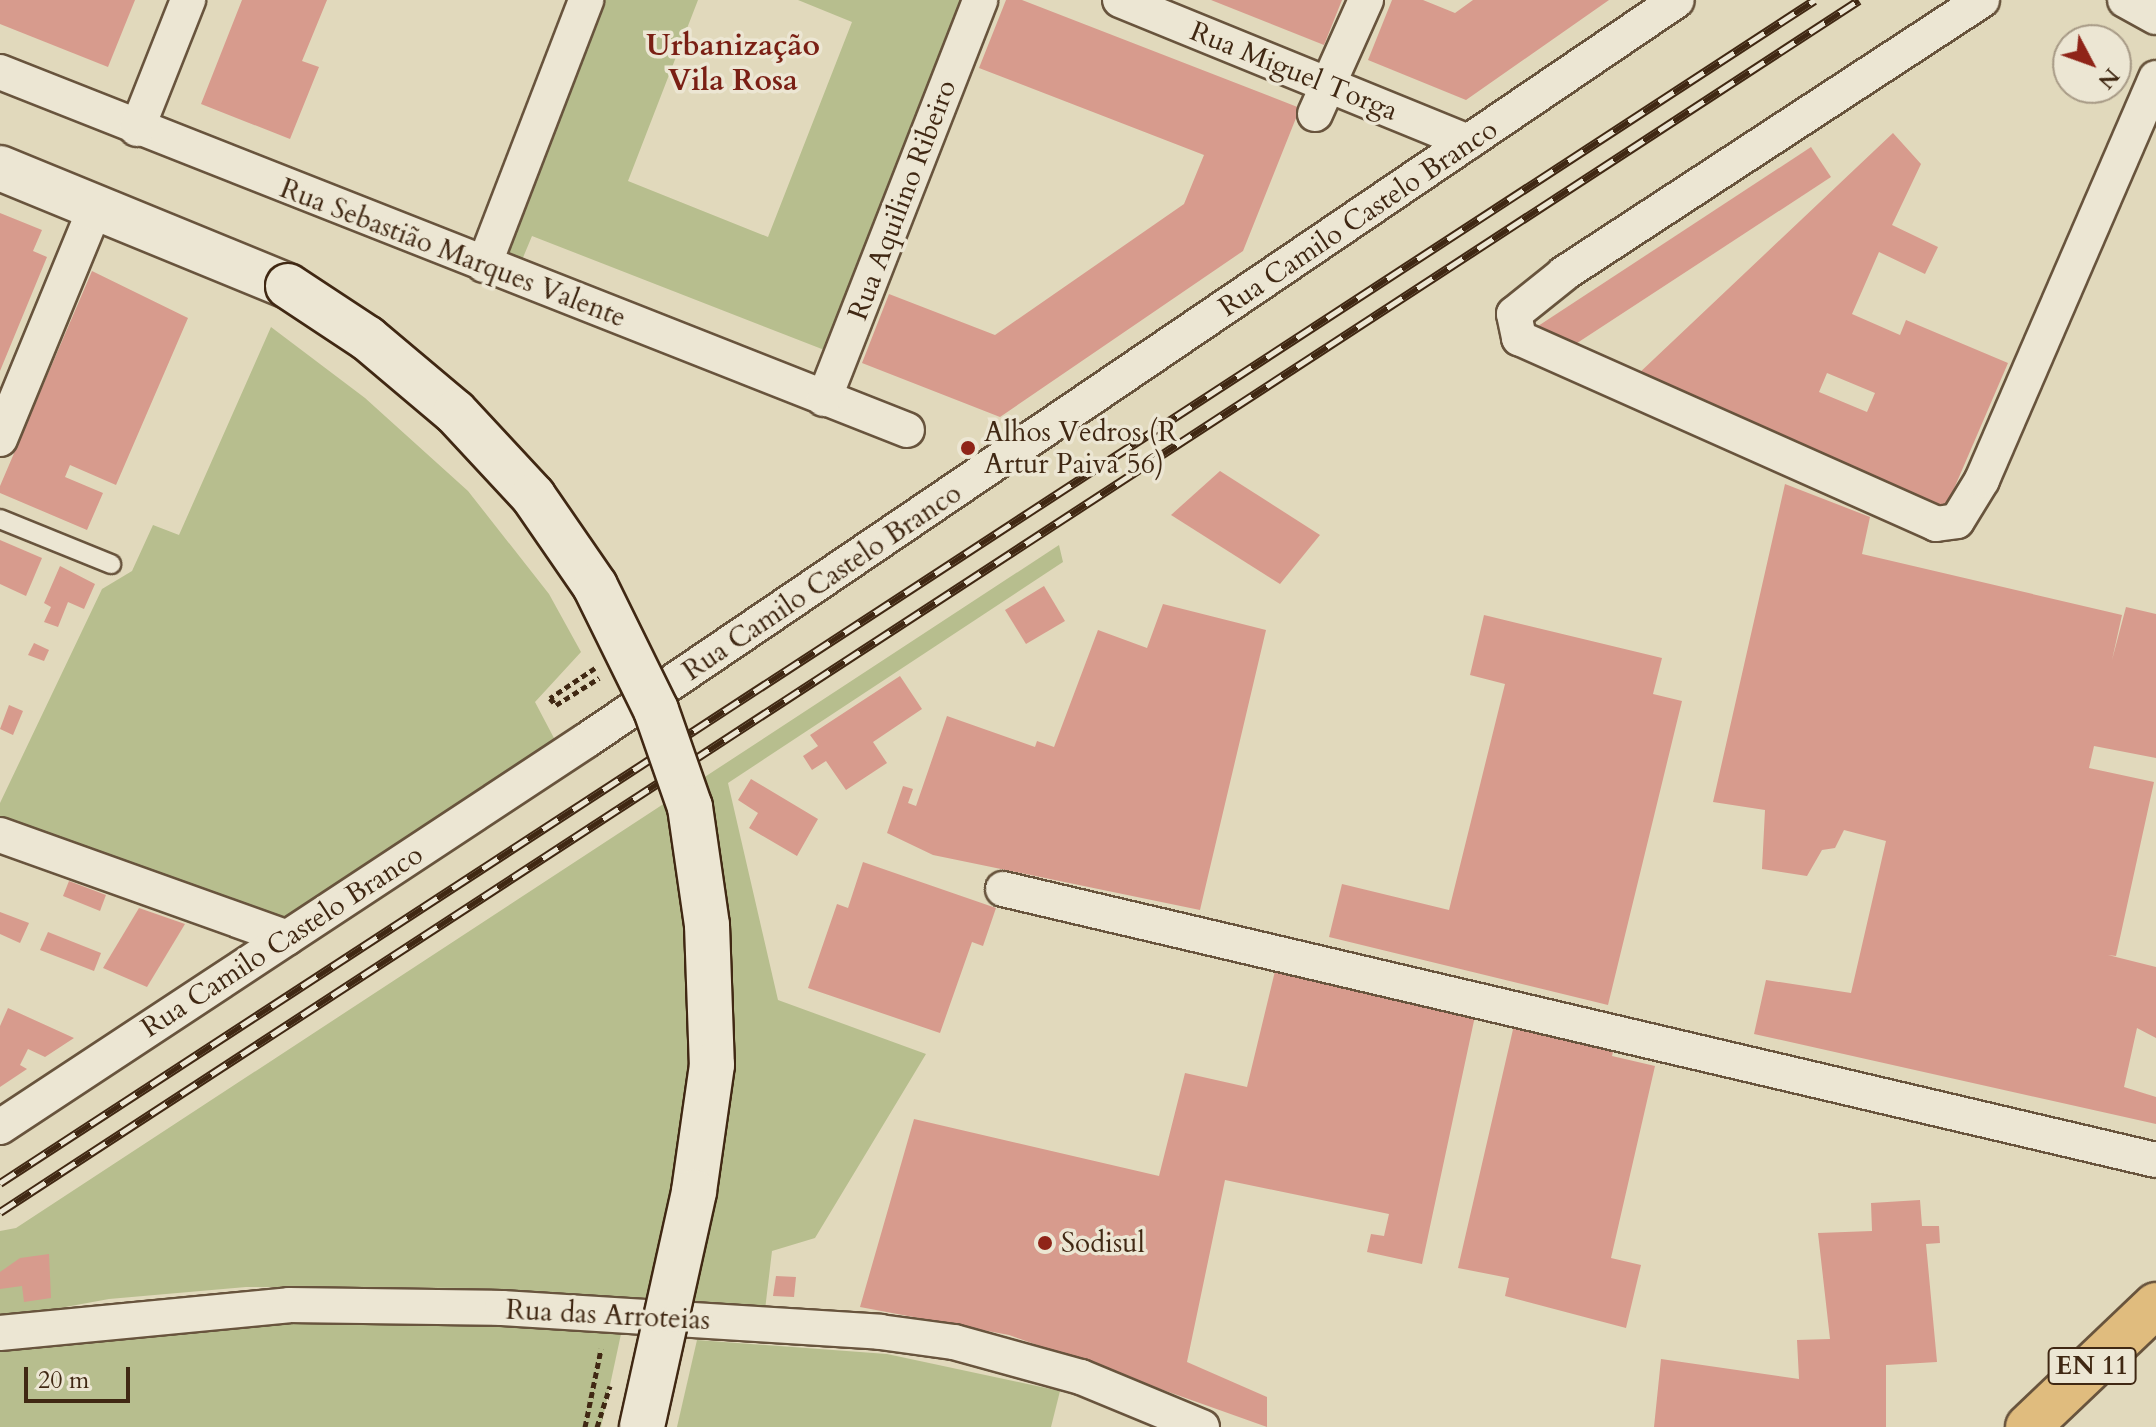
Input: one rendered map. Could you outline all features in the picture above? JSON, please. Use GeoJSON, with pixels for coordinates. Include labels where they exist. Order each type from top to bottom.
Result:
{"type":"FeatureCollection","features":[{"type":"Feature","properties":{"kind":"main road","name":"EN 11"},"geometry":{"type":"LineString","coordinates":[[2028,1427],[2156,1305]]}},
{"type":"Feature","properties":{"kind":"street"},"geometry":{"type":"LineString","coordinates":[[137,129],[188,0]]}},
{"type":"Feature","properties":{"kind":"street"},"geometry":{"type":"LineString","coordinates":[[484,265],[586,0]]}},
{"type":"Feature","properties":{"kind":"street","name":"Rua Aquilino Ribeiro"},"geometry":{"type":"LineString","coordinates":[[824,399],[980,0]]}},
{"type":"Feature","properties":{"kind":"street","name":"Rua Miguel Torga"},"geometry":{"type":"LineString","coordinates":[[1120,0],[1468,142]]}},
{"type":"Feature","properties":{"kind":"street"},"geometry":{"type":"LineString","coordinates":[[1315,114],[1366,0]]}},
{"type":"Feature","properties":{"kind":"street","name":"Rua Camilo Castelo Branco"},"geometry":{"type":"LineString","coordinates":[[0,1127],[287,938],[1677,0]]}},
{"type":"Feature","properties":{"kind":"street"},"geometry":{"type":"LineString","coordinates":[[1982,0],[1564,274],[1514,314],[1519,338],[1936,524],[1957,521],[1982,480],[2156,78]]}},
{"type":"Feature","properties":{"kind":"street"},"geometry":{"type":"LineString","coordinates":[[2125,0],[2156,17]]}},
{"type":"Feature","properties":{"kind":"street","name":"Rua Sebastião Marques Valente"},"geometry":{"type":"LineString","coordinates":[[0,72],[137,129],[907,430]]}},
{"type":"Feature","properties":{"kind":"street"},"geometry":{"type":"LineString","coordinates":[[0,168],[288,286],[367,338],[444,402],[533,496],[595,586],[656,710],[690,807],[707,925],[712,1065],[694,1192],[642,1427]]}},
{"type":"Feature","properties":{"kind":"street"},"geometry":{"type":"LineString","coordinates":[[0,439],[96,206]]}},
{"type":"Feature","properties":{"kind":"street"},"geometry":{"type":"LineString","coordinates":[[0,835],[287,938]]}},
{"type":"Feature","properties":{"kind":"street"},"geometry":{"type":"LineString","coordinates":[[1003,889],[2156,1160]]}},
{"type":"Feature","properties":{"kind":"street","name":"Rua das Arroteias"},"geometry":{"type":"LineString","coordinates":[[0,1333],[289,1305],[502,1308],[880,1332],[954,1342],[1081,1377],[1202,1427]]}},
{"type":"Feature","properties":{"kind":"lane"},"geometry":{"type":"LineString","coordinates":[[0,519],[111,564]]}},
{"type":"Feature","properties":{"kind":"path"},"geometry":{"type":"LineString","coordinates":[[595,668],[550,698],[556,705],[601,676]]}},
{"type":"Feature","properties":{"kind":"path"},"geometry":{"type":"LineString","coordinates":[[585,1427],[594,1383]]}},
{"type":"Feature","properties":{"kind":"path"},"geometry":{"type":"LineString","coordinates":[[597,1427],[606,1385]]}},
{"type":"Feature","properties":{"kind":"green space"},"geometry":{"type":"Polygon","coordinates":[[[603,0],[698,0],[628,181],[768,237],[852,22],[798,0],[965,0],[827,351],[532,236],[522,260],[508,252],[603,0]]]}},
{"type":"Feature","properties":{"kind":"green space"},"geometry":{"type":"Polygon","coordinates":[[[271,327],[365,398],[468,491],[549,594],[581,652],[535,702],[555,740],[278,925],[0,819],[0,803],[102,589],[132,571],[153,525],[179,535],[271,327]]]}},
{"type":"Feature","properties":{"kind":"green space"},"geometry":{"type":"Polygon","coordinates":[[[1059,545],[1063,562],[728,783],[778,1000],[926,1054],[815,1238],[772,1251],[765,1310],[476,1288],[246,1287],[109,1299],[0,1319],[0,1231],[16,1228],[1059,545]]]}},
{"type":"Feature","properties":{"kind":"green space"},"geometry":{"type":"Polygon","coordinates":[[[405,1320],[621,1334],[601,1427],[0,1427],[0,1351],[248,1323],[405,1320]]]}},
{"type":"Feature","properties":{"kind":"green space"},"geometry":{"type":"Polygon","coordinates":[[[697,1340],[887,1354],[1060,1391],[1051,1427],[677,1427],[697,1340]]]}},
{"type":"Feature","properties":{"kind":"building"},"geometry":{"type":"Polygon","coordinates":[[[0,0],[135,0],[108,67],[0,24],[0,0]]]}},
{"type":"Feature","properties":{"kind":"building"},"geometry":{"type":"Polygon","coordinates":[[[242,0],[327,0],[302,61],[319,67],[290,139],[201,104],[242,0]]]}},
{"type":"Feature","properties":{"kind":"building"},"geometry":{"type":"Polygon","coordinates":[[[1006,0],[1022,0],[1300,108],[1243,251],[1000,417],[862,363],[889,294],[995,335],[1184,204],[1204,155],[979,68],[1006,0]]]}},
{"type":"Feature","properties":{"kind":"building"},"geometry":{"type":"Polygon","coordinates":[[[1211,0],[1342,0],[1324,45],[1211,0]]]}},
{"type":"Feature","properties":{"kind":"building"},"geometry":{"type":"Polygon","coordinates":[[[1392,0],[1423,0],[1455,13],[1473,0],[1609,0],[1466,100],[1368,60],[1392,0]]]}},
{"type":"Feature","properties":{"kind":"building"},"geometry":{"type":"Polygon","coordinates":[[[1893,133],[1921,164],[1892,225],[1938,247],[1925,274],[1879,252],[1852,314],[1900,335],[1906,320],[2008,363],[1944,512],[1636,376],[1893,133]],[[1827,373],[1819,392],[1867,412],[1875,393],[1827,373]]]}},
{"type":"Feature","properties":{"kind":"building"},"geometry":{"type":"Polygon","coordinates":[[[1811,147],[1831,177],[1571,347],[1532,330],[1811,147]]]}},
{"type":"Feature","properties":{"kind":"building"},"geometry":{"type":"Polygon","coordinates":[[[0,213],[42,230],[33,251],[47,257],[0,371],[0,213]]]}},
{"type":"Feature","properties":{"kind":"building"},"geometry":{"type":"Polygon","coordinates":[[[92,271],[188,318],[116,485],[70,465],[65,477],[103,493],[87,530],[0,493],[0,486],[92,271]]]}},
{"type":"Feature","properties":{"kind":"building"},"geometry":{"type":"Polygon","coordinates":[[[1220,471],[1320,535],[1280,584],[1171,515],[1220,471]]]}},
{"type":"Feature","properties":{"kind":"building"},"geometry":{"type":"Polygon","coordinates":[[[1785,484],[1870,517],[1862,554],[2122,615],[2112,660],[2126,607],[2156,614],[2156,758],[2094,746],[2089,768],[2154,782],[2116,956],[2108,955],[2156,967],[2156,1038],[2137,1028],[2124,1087],[2156,1097],[2156,1124],[1754,1034],[1766,980],[1851,993],[1886,841],[1844,830],[1835,848],[1822,850],[1807,876],[1762,869],[1765,810],[1713,802],[1785,484]]]}},
{"type":"Feature","properties":{"kind":"building"},"geometry":{"type":"Polygon","coordinates":[[[0,540],[42,558],[26,596],[0,584],[0,540]]]}},
{"type":"Feature","properties":{"kind":"building"},"geometry":{"type":"Polygon","coordinates":[[[60,566],[95,584],[84,609],[68,602],[58,627],[44,622],[51,607],[44,603],[60,566]]]}},
{"type":"Feature","properties":{"kind":"building"},"geometry":{"type":"Polygon","coordinates":[[[1044,586],[1065,621],[1026,644],[1005,610],[1044,586]]]}},
{"type":"Feature","properties":{"kind":"building"},"geometry":{"type":"Polygon","coordinates":[[[1163,604],[1266,630],[1200,910],[933,855],[887,833],[903,786],[913,789],[908,803],[916,806],[947,716],[1035,747],[1037,741],[1054,747],[1098,630],[1147,648],[1163,604]]]}},
{"type":"Feature","properties":{"kind":"building"},"geometry":{"type":"Polygon","coordinates":[[[1484,615],[1662,658],[1653,694],[1682,701],[1608,1005],[1329,937],[1342,884],[1449,910],[1505,684],[1470,675],[1484,615]]]}},
{"type":"Feature","properties":{"kind":"building"},"geometry":{"type":"Polygon","coordinates":[[[34,643],[49,650],[44,661],[28,655],[34,643]]]}},
{"type":"Feature","properties":{"kind":"building"},"geometry":{"type":"Polygon","coordinates":[[[900,676],[922,709],[873,742],[887,763],[846,790],[826,761],[812,770],[803,756],[818,746],[810,735],[900,676]]]}},
{"type":"Feature","properties":{"kind":"building"},"geometry":{"type":"Polygon","coordinates":[[[9,705],[23,711],[13,735],[0,729],[9,705]]]}},
{"type":"Feature","properties":{"kind":"building"},"geometry":{"type":"Polygon","coordinates":[[[751,779],[818,819],[797,856],[749,828],[758,813],[738,800],[751,779]]]}},
{"type":"Feature","properties":{"kind":"building"},"geometry":{"type":"Polygon","coordinates":[[[863,862],[996,908],[983,946],[972,942],[940,1033],[808,988],[837,904],[848,908],[863,862]]]}},
{"type":"Feature","properties":{"kind":"building"},"geometry":{"type":"Polygon","coordinates":[[[69,881],[106,895],[100,911],[63,896],[69,881]]]}},
{"type":"Feature","properties":{"kind":"building"},"geometry":{"type":"Polygon","coordinates":[[[139,908],[185,924],[147,987],[103,968],[139,908]]]}},
{"type":"Feature","properties":{"kind":"building"},"geometry":{"type":"Polygon","coordinates":[[[0,912],[29,923],[20,943],[0,934],[0,912]]]}},
{"type":"Feature","properties":{"kind":"building"},"geometry":{"type":"Polygon","coordinates":[[[48,932],[101,953],[94,971],[40,950],[48,932]]]}},
{"type":"Feature","properties":{"kind":"building"},"geometry":{"type":"Polygon","coordinates":[[[1275,971],[1475,1016],[1422,1264],[1367,1252],[1371,1234],[1384,1236],[1389,1214],[1225,1180],[1187,1362],[1267,1397],[1267,1427],[1009,1335],[860,1307],[914,1119],[1159,1176],[1185,1073],[1247,1087],[1275,971]]]}},
{"type":"Feature","properties":{"kind":"building"},"geometry":{"type":"Polygon","coordinates":[[[8,1008],[74,1038],[45,1057],[28,1049],[20,1065],[27,1069],[0,1087],[0,1026],[8,1008]]]}},
{"type":"Feature","properties":{"kind":"building"},"geometry":{"type":"Polygon","coordinates":[[[1514,1025],[1614,1048],[1612,1056],[1655,1066],[1611,1258],[1641,1265],[1626,1328],[1505,1296],[1509,1278],[1458,1268],[1514,1025]]]}},
{"type":"Feature","properties":{"kind":"building"},"geometry":{"type":"Polygon","coordinates":[[[1920,1200],[1922,1226],[1939,1226],[1940,1243],[1926,1244],[1937,1362],[1886,1365],[1886,1427],[1654,1427],[1661,1359],[1799,1379],[1797,1340],[1830,1339],[1818,1233],[1872,1231],[1871,1203],[1920,1200]]]}},
{"type":"Feature","properties":{"kind":"building"},"geometry":{"type":"Polygon","coordinates":[[[49,1254],[51,1298],[24,1302],[22,1286],[0,1289],[0,1272],[20,1258],[49,1254]]]}},
{"type":"Feature","properties":{"kind":"building"},"geometry":{"type":"Polygon","coordinates":[[[776,1276],[796,1277],[794,1297],[773,1296],[776,1276]]]}},
{"type":"Feature","properties":{"kind":"railway"},"geometry":{"type":"LineString","coordinates":[[0,1183],[1815,0]]}},
{"type":"Feature","properties":{"kind":"railway"},"geometry":{"type":"LineString","coordinates":[[0,1212],[1859,0]]}},
{"type":"Feature","properties":{"kind":"place","name":"Alhos Vedros (R Artur Paiva 56)"},"geometry":{"type":"Point","coordinates":[968,448]}},
{"type":"Feature","properties":{"kind":"place","name":"Sodisul"},"geometry":{"type":"Point","coordinates":[1045,1243]}},
{"type":"Feature","properties":{"kind":"district","name":"Urbanização Vila Rosa"},"geometry":{"type":"Point","coordinates":[733,63]}}]}
